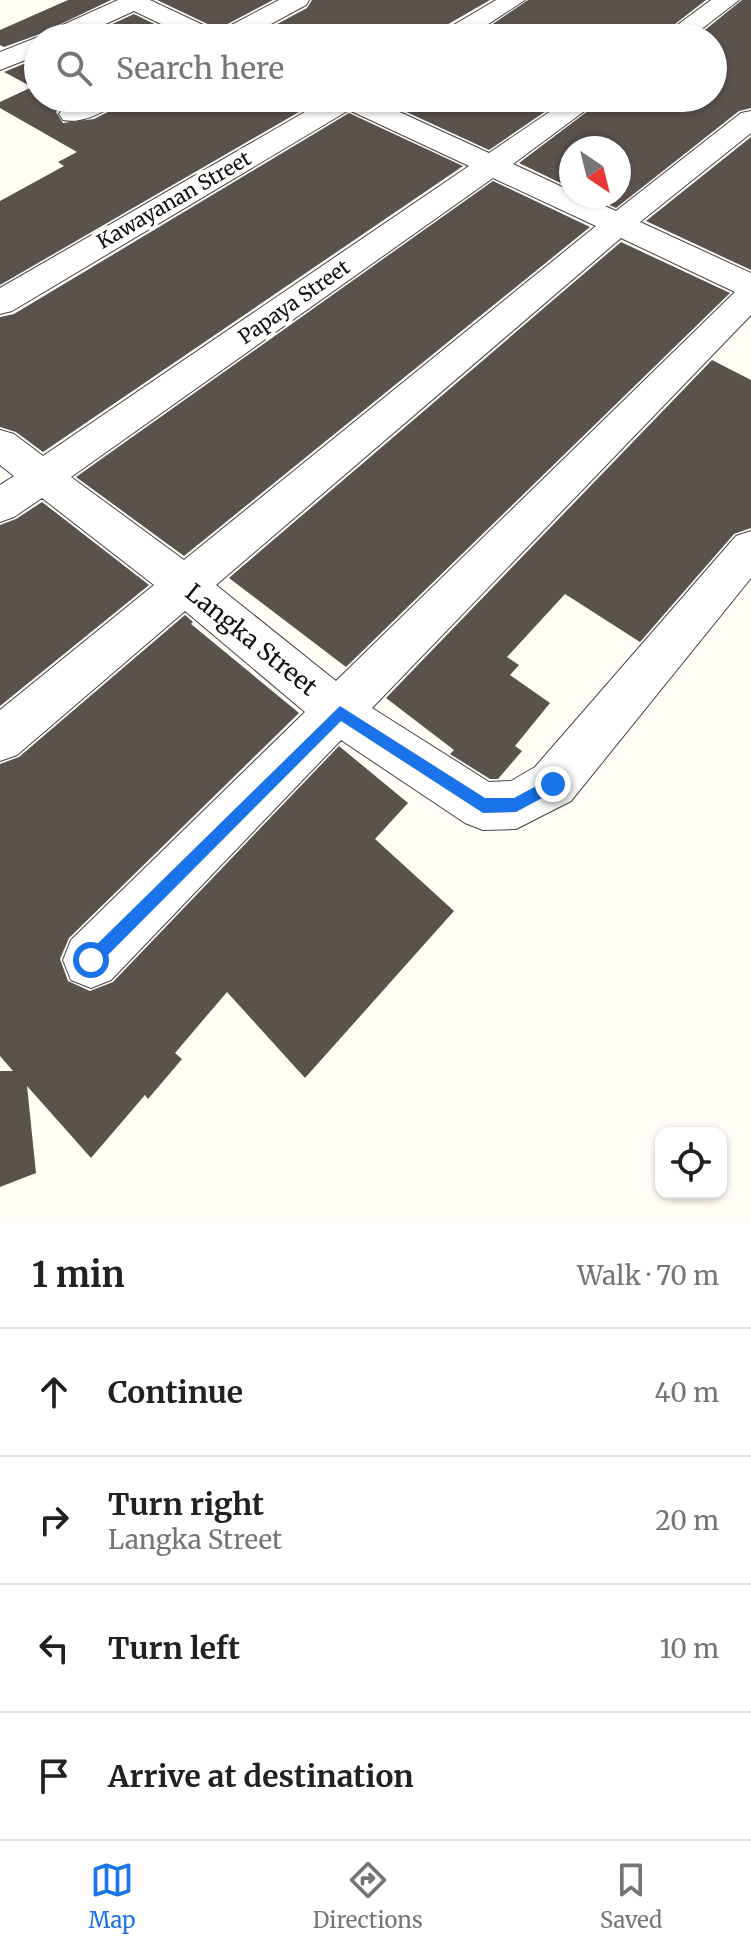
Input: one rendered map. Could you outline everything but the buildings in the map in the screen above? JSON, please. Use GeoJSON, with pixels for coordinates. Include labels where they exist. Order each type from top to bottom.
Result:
{"type":"FeatureCollection","features":[{"type":"Feature","properties":{"kind":"street"},"geometry":{"type":"LineString","coordinates":[[252,24],[297,0]]}},
{"type":"Feature","properties":{"kind":"street"},"geometry":{"type":"LineString","coordinates":[[473,24],[513,0]]}},
{"type":"Feature","properties":{"kind":"street"},"geometry":{"type":"LineString","coordinates":[[693,24],[727,0]]}},
{"type":"Feature","properties":{"kind":"street"},"geometry":{"type":"LineString","coordinates":[[84,24],[134,1],[181,24]]}},
{"type":"Feature","properties":{"kind":"street"},"geometry":{"type":"LineString","coordinates":[[0,62],[24,51]]}},
{"type":"Feature","properties":{"kind":"street"},"geometry":{"type":"LineString","coordinates":[[73,114],[77,112]]}},
{"type":"Feature","properties":{"kind":"street","name":"Kawayanan Street"},"geometry":{"type":"LineString","coordinates":[[0,303],[323,112]]}},
{"type":"Feature","properties":{"kind":"street"},"geometry":{"type":"LineString","coordinates":[[378,112],[751,286]]}},
{"type":"Feature","properties":{"kind":"street","name":"Papaya Street"},"geometry":{"type":"LineString","coordinates":[[0,506],[568,112]]}},
{"type":"Feature","properties":{"kind":"street"},"geometry":{"type":"LineString","coordinates":[[0,739],[620,223],[751,119]]}},
{"type":"Feature","properties":{"kind":"street"},"geometry":{"type":"LineString","coordinates":[[91,960],[340,713],[751,295]]}},
{"type":"Feature","properties":{"kind":"street","name":"Langka Street"},"geometry":{"type":"LineString","coordinates":[[0,444],[185,585],[340,713],[483,806],[516,805],[553,784],[751,548]]}},
{"type":"Feature","properties":{"kind":"route"},"geometry":{"type":"LineString","coordinates":[[91,960],[340,713],[483,806],[516,805],[553,784]]}}]}
